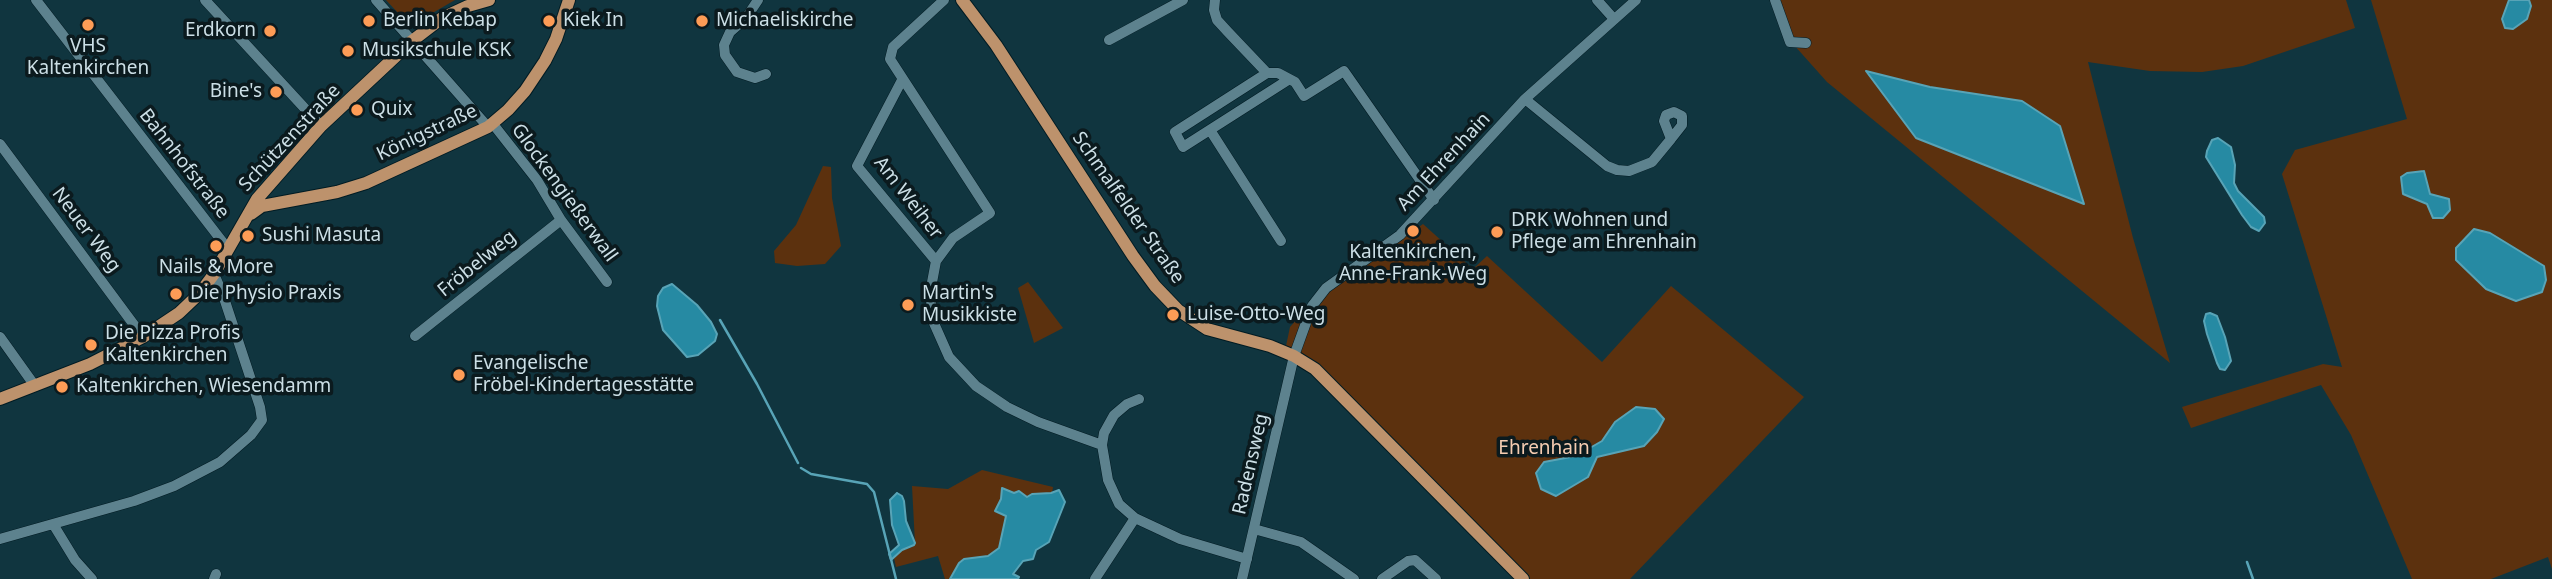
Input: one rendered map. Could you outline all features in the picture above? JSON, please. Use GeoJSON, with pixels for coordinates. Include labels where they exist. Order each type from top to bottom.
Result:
{"type":"FeatureCollection","features":[{"type":"Feature","properties":{"kind":"main road","name":"Schützenstraße"},"geometry":{"type":"LineString","coordinates":[[0,399],[90,364],[143,337],[179,313],[214,274],[245,218],[266,188],[321,126],[412,41],[442,18],[489,0]]}},
{"type":"Feature","properties":{"kind":"main road","name":"Königstraße"},"geometry":{"type":"LineString","coordinates":[[245,218],[262,206],[337,192],[366,183],[490,125],[525,91],[545,61],[556,39],[569,0]]}},
{"type":"Feature","properties":{"kind":"main road","name":"Schmalfelder Straße"},"geometry":{"type":"LineString","coordinates":[[962,0],[996,46],[1155,286],[1188,319],[1207,329],[1270,346],[1294,356],[1323,376],[1523,579]]}},
{"type":"Feature","properties":{"kind":"main road"},"geometry":{"type":"LineString","coordinates":[[266,188],[270,200],[275,203]]}},
{"type":"Feature","properties":{"kind":"street","name":"Bahnhofstraße"},"geometry":{"type":"LineString","coordinates":[[37,0],[228,249]]}},
{"type":"Feature","properties":{"kind":"street"},"geometry":{"type":"LineString","coordinates":[[205,0],[321,126]]}},
{"type":"Feature","properties":{"kind":"street","name":"Glockengießerwall"},"geometry":{"type":"LineString","coordinates":[[376,0],[537,180],[561,220],[607,282]]}},
{"type":"Feature","properties":{"kind":"street"},"geometry":{"type":"LineString","coordinates":[[758,0],[746,18],[730,32],[724,45],[725,55],[737,72],[755,78],[766,74]]}},
{"type":"Feature","properties":{"kind":"street"},"geometry":{"type":"LineString","coordinates":[[944,0],[893,47],[890,59],[990,213],[953,238],[936,261],[930,293],[933,321],[950,357],[976,386],[1007,407],[1038,422],[1102,445]]}},
{"type":"Feature","properties":{"kind":"street"},"geometry":{"type":"LineString","coordinates":[[1110,40],[1183,0]]}},
{"type":"Feature","properties":{"kind":"street"},"geometry":{"type":"LineString","coordinates":[[1215,0],[1217,20],[1267,73]]}},
{"type":"Feature","properties":{"kind":"street"},"geometry":{"type":"LineString","coordinates":[[1597,0],[1614,19]]}},
{"type":"Feature","properties":{"kind":"street","name":"Am Ehrenhain"},"geometry":{"type":"LineString","coordinates":[[1294,356],[1312,306],[1326,288],[1400,235],[1525,99],[1636,0]]}},
{"type":"Feature","properties":{"kind":"street"},"geometry":{"type":"LineString","coordinates":[[1775,0],[1790,42],[1806,43]]}},
{"type":"Feature","properties":{"kind":"street"},"geometry":{"type":"LineString","coordinates":[[1288,80],[1183,147],[1175,132],[1267,73],[1278,74],[1295,82],[1304,96],[1344,71],[1434,200]]}},
{"type":"Feature","properties":{"kind":"street","name":"Am Weiher"},"geometry":{"type":"LineString","coordinates":[[902,80],[857,166],[936,261]]}},
{"type":"Feature","properties":{"kind":"street"},"geometry":{"type":"LineString","coordinates":[[1525,99],[1606,166],[1617,170],[1629,171],[1652,162],[1671,139]]}},
{"type":"Feature","properties":{"kind":"street"},"geometry":{"type":"LineString","coordinates":[[1210,130],[1281,242]]}},
{"type":"Feature","properties":{"kind":"street","name":"Neuer Weg"},"geometry":{"type":"LineString","coordinates":[[0,144],[143,337]]}},
{"type":"Feature","properties":{"kind":"street","name":"Fröbelweg"},"geometry":{"type":"LineString","coordinates":[[415,336],[561,220]]}},
{"type":"Feature","properties":{"kind":"street"},"geometry":{"type":"LineString","coordinates":[[0,539],[134,501],[174,486],[220,462],[251,436],[262,420],[260,407],[214,274]]}},
{"type":"Feature","properties":{"kind":"street"},"geometry":{"type":"LineString","coordinates":[[0,337],[35,386]]}},
{"type":"Feature","properties":{"kind":"street","name":"Radensweg"},"geometry":{"type":"LineString","coordinates":[[1242,579],[1294,356]]}},
{"type":"Feature","properties":{"kind":"street"},"geometry":{"type":"LineString","coordinates":[[1139,399],[1127,404],[1114,415],[1104,433],[1102,445],[1111,490],[1119,504],[1135,518],[1180,539],[1247,559]]}},
{"type":"Feature","properties":{"kind":"street"},"geometry":{"type":"LineString","coordinates":[[1095,579],[1135,518]]}},
{"type":"Feature","properties":{"kind":"street"},"geometry":{"type":"LineString","coordinates":[[53,524],[75,561],[92,579]]}},
{"type":"Feature","properties":{"kind":"street"},"geometry":{"type":"LineString","coordinates":[[1254,528],[1301,542],[1324,556],[1351,579]]}},
{"type":"Feature","properties":{"kind":"street"},"geometry":{"type":"LineString","coordinates":[[1382,579],[1409,561],[1415,560],[1436,579]]}},
{"type":"Feature","properties":{"kind":"green space"},"geometry":{"type":"Polygon","coordinates":[[[386,0],[455,0],[410,26],[386,0]]]}},
{"type":"Feature","properties":{"kind":"green space"},"geometry":{"type":"Polygon","coordinates":[[[1780,0],[2346,0],[2355,28],[2243,66],[2202,72],[2150,71],[2088,62],[2133,238],[2170,363],[1827,82],[1794,45],[1780,0]],[[1868,71],[2083,203],[2060,126],[1868,71]]]}},
{"type":"Feature","properties":{"kind":"green space"},"geometry":{"type":"Polygon","coordinates":[[[2371,0],[2552,0],[2552,569],[2548,557],[2491,579],[2412,579],[2351,435],[2321,385],[2191,428],[2182,407],[2323,364],[2342,367],[2282,174],[2295,150],[2407,119],[2371,0]]]}},
{"type":"Feature","properties":{"kind":"green space"},"geometry":{"type":"Polygon","coordinates":[[[823,166],[831,167],[832,198],[841,246],[825,264],[797,266],[775,263],[774,251],[796,225],[823,166]]]}},
{"type":"Feature","properties":{"kind":"green space","name":"Ehrenhain"},"geometry":{"type":"Polygon","coordinates":[[[1423,224],[1473,269],[1487,256],[1602,362],[1671,286],[1804,397],[1630,579],[1528,579],[1286,346],[1290,327],[1306,309],[1423,224]]]}},
{"type":"Feature","properties":{"kind":"green space"},"geometry":{"type":"Polygon","coordinates":[[[1028,282],[1063,328],[1034,343],[1018,288],[1028,282]]]}},
{"type":"Feature","properties":{"kind":"green space"},"geometry":{"type":"Polygon","coordinates":[[[982,470],[1053,487],[1052,493],[1032,494],[1027,497],[1014,493],[1001,499],[995,510],[1006,516],[999,548],[988,556],[964,559],[950,579],[945,579],[938,556],[896,567],[894,558],[915,543],[912,486],[948,489],[982,470]]]}},
{"type":"Feature","properties":{"kind":"water"},"geometry":{"type":"Polygon","coordinates":[[[2509,0],[2529,0],[2531,6],[2527,19],[2513,29],[2505,28],[2502,19],[2509,0]]]}},
{"type":"Feature","properties":{"kind":"water"},"geometry":{"type":"Polygon","coordinates":[[[1866,71],[1930,87],[2022,101],[2060,126],[2084,204],[1916,138],[1866,71]]]}},
{"type":"Feature","properties":{"kind":"water"},"geometry":{"type":"Polygon","coordinates":[[[2218,138],[2231,147],[2235,165],[2234,183],[2238,191],[2264,217],[2265,223],[2259,231],[2251,227],[2242,215],[2206,157],[2212,140],[2218,138]]]}},
{"type":"Feature","properties":{"kind":"water"},"geometry":{"type":"Polygon","coordinates":[[[2424,171],[2430,194],[2449,199],[2450,210],[2443,218],[2433,218],[2427,204],[2403,194],[2401,177],[2407,173],[2424,171]]]}},
{"type":"Feature","properties":{"kind":"water"},"geometry":{"type":"Polygon","coordinates":[[[2474,229],[2490,233],[2544,266],[2546,280],[2542,292],[2516,301],[2486,289],[2456,260],[2456,248],[2474,229]]]}},
{"type":"Feature","properties":{"kind":"water"},"geometry":{"type":"Polygon","coordinates":[[[672,284],[697,305],[717,334],[715,341],[698,355],[687,357],[663,330],[657,306],[658,296],[663,288],[672,284]]]}},
{"type":"Feature","properties":{"kind":"water"},"geometry":{"type":"Polygon","coordinates":[[[2206,314],[2217,316],[2225,337],[2231,361],[2225,370],[2220,369],[2217,363],[2207,334],[2204,321],[2206,314]]]}},
{"type":"Feature","properties":{"kind":"water"},"geometry":{"type":"Polygon","coordinates":[[[1636,407],[1655,409],[1664,419],[1657,432],[1644,446],[1597,457],[1588,477],[1556,496],[1541,489],[1536,473],[1544,462],[1576,456],[1602,441],[1615,422],[1636,407]]]}},
{"type":"Feature","properties":{"kind":"water"},"geometry":{"type":"Polygon","coordinates":[[[1002,488],[1014,493],[1019,491],[1027,497],[1059,490],[1065,502],[1049,542],[1036,550],[1033,559],[1023,561],[1013,574],[1019,577],[1018,579],[950,579],[964,559],[988,556],[999,548],[1006,516],[995,511],[1001,499],[1002,488]]]}},
{"type":"Feature","properties":{"kind":"water"},"geometry":{"type":"Polygon","coordinates":[[[897,493],[904,501],[906,521],[915,543],[891,560],[889,554],[899,545],[892,525],[890,500],[897,493]]]}},
{"type":"Feature","properties":{"kind":"waterway"},"geometry":{"type":"LineString","coordinates":[[720,320],[798,463]]}},
{"type":"Feature","properties":{"kind":"waterway"},"geometry":{"type":"LineString","coordinates":[[801,468],[811,474],[867,484],[874,492],[896,579]]}},
{"type":"Feature","properties":{"kind":"waterway"},"geometry":{"type":"LineString","coordinates":[[2247,562],[2253,579]]}},
{"type":"Feature","properties":{"kind":"place","name":"Berlin Kebap"},"geometry":{"type":"Point","coordinates":[369,21]}},
{"type":"Feature","properties":{"kind":"place","name":"Kiek In"},"geometry":{"type":"Point","coordinates":[549,21]}},
{"type":"Feature","properties":{"kind":"place","name":"Michaeliskirche"},"geometry":{"type":"Point","coordinates":[702,21]}},
{"type":"Feature","properties":{"kind":"place","name":"VHS Kaltenkirchen"},"geometry":{"type":"Point","coordinates":[88,25]}},
{"type":"Feature","properties":{"kind":"place","name":"Erdkorn"},"geometry":{"type":"Point","coordinates":[270,31]}},
{"type":"Feature","properties":{"kind":"place","name":"Musikschule KSK"},"geometry":{"type":"Point","coordinates":[348,51]}},
{"type":"Feature","properties":{"kind":"place","name":"Bine's"},"geometry":{"type":"Point","coordinates":[276,92]}},
{"type":"Feature","properties":{"kind":"place","name":"Quix"},"geometry":{"type":"Point","coordinates":[357,110]}},
{"type":"Feature","properties":{"kind":"place","name":"Kaltenkirchen, Anne-Frank-Weg"},"geometry":{"type":"Point","coordinates":[1413,231]}},
{"type":"Feature","properties":{"kind":"place","name":"DRK Wohnen und Pflege am Ehrenhain"},"geometry":{"type":"Point","coordinates":[1497,232]}},
{"type":"Feature","properties":{"kind":"place","name":"Sushi Masuta"},"geometry":{"type":"Point","coordinates":[248,236]}},
{"type":"Feature","properties":{"kind":"place","name":"Nails & More"},"geometry":{"type":"Point","coordinates":[216,246]}},
{"type":"Feature","properties":{"kind":"place","name":"Die Physio Praxis"},"geometry":{"type":"Point","coordinates":[176,294]}},
{"type":"Feature","properties":{"kind":"place","name":"Martin's Musikkiste"},"geometry":{"type":"Point","coordinates":[908,305]}},
{"type":"Feature","properties":{"kind":"place","name":"Luise-Otto-Weg"},"geometry":{"type":"Point","coordinates":[1173,315]}},
{"type":"Feature","properties":{"kind":"place","name":"Die Pizza Profis Kaltenkirchen"},"geometry":{"type":"Point","coordinates":[91,345]}},
{"type":"Feature","properties":{"kind":"place","name":"Evangelische Fröbel-Kindertagesstätte"},"geometry":{"type":"Point","coordinates":[459,375]}},
{"type":"Feature","properties":{"kind":"place","name":"Kaltenkirchen, Wiesendamm"},"geometry":{"type":"Point","coordinates":[62,387]}}]}
